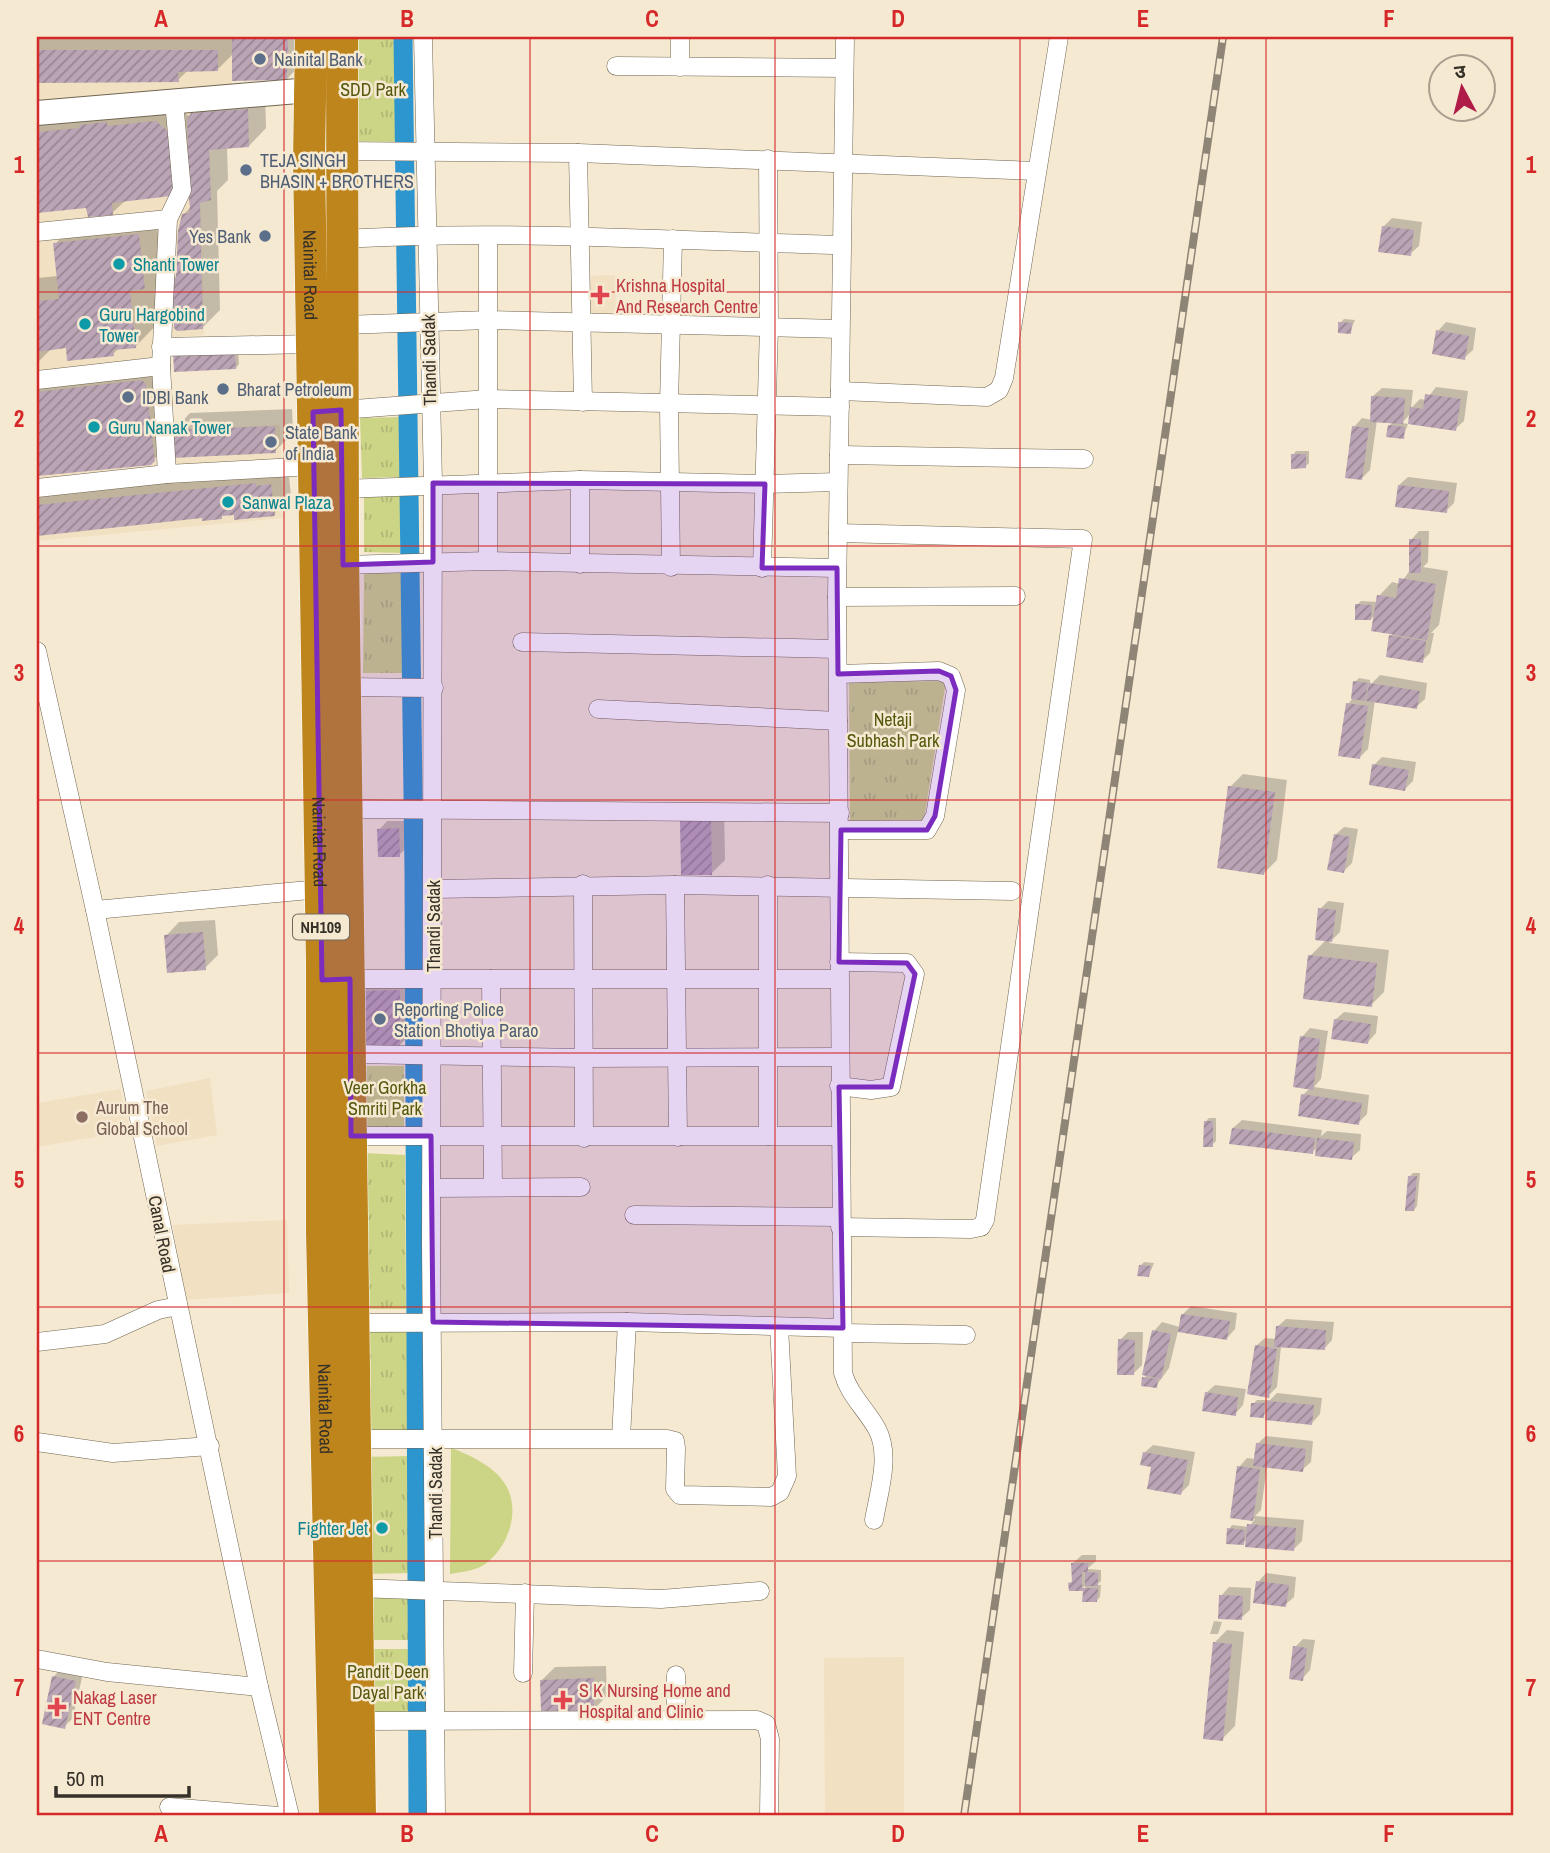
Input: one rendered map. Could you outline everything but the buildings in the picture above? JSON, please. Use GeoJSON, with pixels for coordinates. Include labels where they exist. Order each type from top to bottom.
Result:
{"type":"FeatureCollection","features":[{"type":"Feature","properties":{"kind":"highway","name":"Nainital Road"},"geometry":{"type":"LineString","coordinates":[[311,37],[310,90],[326,240],[343,325],[314,466],[320,889],[352,1054],[354,1439],[343,1588],[335,1816]]}},
{"type":"Feature","properties":{"kind":"highway","name":"Nainital Road"},"geometry":{"type":"LineString","coordinates":[[342,37],[341,151],[326,240],[298,344],[327,411],[343,489],[347,809],[336,980],[343,1588],[358,1721],[360,1816]]}},
{"type":"Feature","properties":{"kind":"street","name":"Thandi Sadak"},"geometry":{"type":"LineString","coordinates":[[423,37],[411,152],[421,809],[433,889],[421,980],[419,1136],[431,1188],[422,1322],[423,1722],[436,1816]]}},
{"type":"Feature","properties":{"kind":"street"},"geometry":{"type":"LineString","coordinates":[[680,37],[680,67]]}},
{"type":"Feature","properties":{"kind":"street"},"geometry":{"type":"LineString","coordinates":[[845,37],[841,162],[837,568],[840,821],[838,1136],[842,1373],[846,1385],[876,1427],[882,1442],[884,1457],[874,1520]]}},
{"type":"Feature","properties":{"kind":"street"},"geometry":{"type":"LineString","coordinates":[[327,411],[488,399],[669,405],[987,397],[999,390],[1004,378],[1059,37]]}},
{"type":"Feature","properties":{"kind":"street"},"geometry":{"type":"LineString","coordinates":[[615,66],[844,68]]}},
{"type":"Feature","properties":{"kind":"street"},"geometry":{"type":"LineString","coordinates":[[37,113],[310,90]]}},
{"type":"Feature","properties":{"kind":"street"},"geometry":{"type":"LineString","coordinates":[[167,474],[161,344],[168,219],[182,190],[174,102]]}},
{"type":"Feature","properties":{"kind":"street"},"geometry":{"type":"LineString","coordinates":[[341,151],[578,153],[1037,171]]}},
{"type":"Feature","properties":{"kind":"street"},"geometry":{"type":"LineString","coordinates":[[578,153],[583,402]]}},
{"type":"Feature","properties":{"kind":"street"},"geometry":{"type":"LineString","coordinates":[[762,568],[768,404],[768,159]]}},
{"type":"Feature","properties":{"kind":"street"},"geometry":{"type":"LineString","coordinates":[[37,232],[168,219]]}},
{"type":"Feature","properties":{"kind":"street"},"geometry":{"type":"LineString","coordinates":[[326,240],[413,236],[580,236],[841,245]]}},
{"type":"Feature","properties":{"kind":"street"},"geometry":{"type":"LineString","coordinates":[[488,237],[488,561]]}},
{"type":"Feature","properties":{"kind":"street"},"geometry":{"type":"LineString","coordinates":[[671,567],[669,405],[673,239]]}},
{"type":"Feature","properties":{"kind":"street"},"geometry":{"type":"LineString","coordinates":[[343,325],[489,320],[840,329]]}},
{"type":"Feature","properties":{"kind":"street"},"geometry":{"type":"LineString","coordinates":[[161,344],[275,340],[298,344]]}},
{"type":"Feature","properties":{"kind":"street"},"geometry":{"type":"LineString","coordinates":[[37,380],[160,366]]}},
{"type":"Feature","properties":{"kind":"street"},"geometry":{"type":"LineString","coordinates":[[839,455],[1084,459]]}},
{"type":"Feature","properties":{"kind":"street"},"geometry":{"type":"LineString","coordinates":[[37,488],[167,474],[314,466]]}},
{"type":"Feature","properties":{"kind":"street"},"geometry":{"type":"LineString","coordinates":[[580,480],[580,564]]}},
{"type":"Feature","properties":{"kind":"street"},"geometry":{"type":"LineString","coordinates":[[343,489],[580,480],[765,484],[838,482]]}},
{"type":"Feature","properties":{"kind":"street"},"geometry":{"type":"LineString","coordinates":[[634,1215],[971,1229],[981,1227],[985,1220],[1083,539],[838,533]]}},
{"type":"Feature","properties":{"kind":"street"},"geometry":{"type":"LineString","coordinates":[[343,565],[488,561],[671,567],[837,568]]}},
{"type":"Feature","properties":{"kind":"street"},"geometry":{"type":"LineString","coordinates":[[837,597],[1016,596]]}},
{"type":"Feature","properties":{"kind":"street"},"geometry":{"type":"LineString","coordinates":[[522,642],[837,649]]}},
{"type":"Feature","properties":{"kind":"street","name":"Canal Road"},"geometry":{"type":"LineString","coordinates":[[37,650],[40,677],[95,910],[259,1687],[289,1816]]}},
{"type":"Feature","properties":{"kind":"street"},"geometry":{"type":"LineString","coordinates":[[347,809],[840,821],[927,830],[935,816],[956,690],[951,676],[939,671],[838,674]]}},
{"type":"Feature","properties":{"kind":"street"},"geometry":{"type":"LineString","coordinates":[[345,687],[419,688]]}},
{"type":"Feature","properties":{"kind":"street"},"geometry":{"type":"LineString","coordinates":[[598,709],[838,721]]}},
{"type":"Feature","properties":{"kind":"street"},"geometry":{"type":"LineString","coordinates":[[583,884],[584,1138]]}},
{"type":"Feature","properties":{"kind":"street"},"geometry":{"type":"LineString","coordinates":[[433,889],[675,884],[1012,891]]}},
{"type":"Feature","properties":{"kind":"street"},"geometry":{"type":"LineString","coordinates":[[675,884],[678,1137]]}},
{"type":"Feature","properties":{"kind":"street"},"geometry":{"type":"LineString","coordinates":[[768,885],[768,1136]]}},
{"type":"Feature","properties":{"kind":"street"},"geometry":{"type":"LineString","coordinates":[[95,910],[320,889]]}},
{"type":"Feature","properties":{"kind":"street"},"geometry":{"type":"LineString","coordinates":[[336,980],[768,979],[906,963],[915,974],[891,1087],[871,1090],[839,1086]]}},
{"type":"Feature","properties":{"kind":"street"},"geometry":{"type":"LineString","coordinates":[[491,979],[495,1137],[493,1187]]}},
{"type":"Feature","properties":{"kind":"street"},"geometry":{"type":"LineString","coordinates":[[352,1054],[584,1058],[838,1057]]}},
{"type":"Feature","properties":{"kind":"street"},"geometry":{"type":"LineString","coordinates":[[351,1136],[838,1136]]}},
{"type":"Feature","properties":{"kind":"street"},"geometry":{"type":"LineString","coordinates":[[431,1188],[581,1186]]}},
{"type":"Feature","properties":{"kind":"street"},"geometry":{"type":"LineString","coordinates":[[37,1342],[105,1334],[158,1310],[178,1307]]}},
{"type":"Feature","properties":{"kind":"street"},"geometry":{"type":"LineString","coordinates":[[352,1323],[627,1322],[966,1335]]}},
{"type":"Feature","properties":{"kind":"street"},"geometry":{"type":"LineString","coordinates":[[621,1438],[627,1322]]}},
{"type":"Feature","properties":{"kind":"street"},"geometry":{"type":"LineString","coordinates":[[354,1439],[621,1438],[675,1441],[675,1489],[680,1495],[772,1497],[780,1492],[787,1476],[779,1327]]}},
{"type":"Feature","properties":{"kind":"street"},"geometry":{"type":"LineString","coordinates":[[37,1443],[113,1453],[210,1446]]}},
{"type":"Feature","properties":{"kind":"street"},"geometry":{"type":"LineString","coordinates":[[343,1588],[661,1599],[760,1591]]}},
{"type":"Feature","properties":{"kind":"street"},"geometry":{"type":"LineString","coordinates":[[523,1673],[525,1593]]}},
{"type":"Feature","properties":{"kind":"street"},"geometry":{"type":"LineString","coordinates":[[37,1659],[107,1672],[259,1687]]}},
{"type":"Feature","properties":{"kind":"street"},"geometry":{"type":"LineString","coordinates":[[676,1675],[676,1720]]}},
{"type":"Feature","properties":{"kind":"street"},"geometry":{"type":"LineString","coordinates":[[358,1721],[757,1720],[766,1724],[770,1739],[769,1816]]}},
{"type":"Feature","properties":{"kind":"street"},"geometry":{"type":"LineString","coordinates":[[169,1807],[278,1816]]}},
{"type":"Feature","properties":{"kind":"highlighted area"},"geometry":{"type":"Polygon","coordinates":[[[341,410],[343,565],[433,562],[433,483],[765,484],[762,568],[837,568],[838,674],[939,671],[951,676],[956,690],[935,816],[927,830],[841,830],[839,962],[907,963],[915,974],[891,1087],[839,1087],[843,1328],[433,1322],[431,1136],[351,1136],[350,979],[322,980],[313,412],[341,410]]]}},
{"type":"Feature","properties":{"kind":"shaded area"},"geometry":{"type":"Polygon","coordinates":[[[37,37],[232,37],[232,89],[37,107],[37,37]]]}},
{"type":"Feature","properties":{"kind":"shaded area"},"geometry":{"type":"Polygon","coordinates":[[[207,111],[211,200],[200,203],[204,335],[168,338],[171,430],[280,425],[283,518],[37,541],[37,127],[207,111]]]}},
{"type":"Feature","properties":{"kind":"shaded area","name":"Krishna Hospital And Research Centre"},"geometry":{"type":"Polygon","coordinates":[[[615,275],[616,314],[584,314],[584,276],[615,275]]]}},
{"type":"Feature","properties":{"kind":"shaded area"},"geometry":{"type":"Polygon","coordinates":[[[210,1078],[217,1135],[157,1146],[146,1091],[210,1078]]]}},
{"type":"Feature","properties":{"kind":"shaded area","name":"Aurum The Global School"},"geometry":{"type":"Polygon","coordinates":[[[120,1089],[130,1131],[37,1147],[37,1103],[120,1089]]]}},
{"type":"Feature","properties":{"kind":"shaded area"},"geometry":{"type":"Polygon","coordinates":[[[287,1220],[289,1293],[184,1300],[173,1225],[287,1220]]]}},
{"type":"Feature","properties":{"kind":"shaded area"},"geometry":{"type":"Polygon","coordinates":[[[904,1657],[904,1816],[825,1816],[824,1658],[904,1657]]]}},
{"type":"Feature","properties":{"kind":"green space","name":"SDD Park"},"geometry":{"type":"Polygon","coordinates":[[[349,37],[395,37],[398,142],[351,141],[349,37]]]}},
{"type":"Feature","properties":{"kind":"green space"},"geometry":{"type":"Polygon","coordinates":[[[400,417],[402,477],[362,478],[360,418],[400,417]]]}},
{"type":"Feature","properties":{"kind":"green space"},"geometry":{"type":"Polygon","coordinates":[[[364,496],[401,496],[400,553],[364,552],[364,496]]]}},
{"type":"Feature","properties":{"kind":"green space"},"geometry":{"type":"Polygon","coordinates":[[[364,570],[405,571],[404,673],[363,673],[364,570]]]}},
{"type":"Feature","properties":{"kind":"green space","name":"Netaji Subhash Park"},"geometry":{"type":"Polygon","coordinates":[[[946,681],[924,820],[850,821],[849,682],[946,681]]]}},
{"type":"Feature","properties":{"kind":"green space","name":"Veer Gorkha Smriti Park"},"geometry":{"type":"Polygon","coordinates":[[[366,1066],[404,1066],[404,1128],[366,1128],[366,1066]]]}},
{"type":"Feature","properties":{"kind":"green space"},"geometry":{"type":"Polygon","coordinates":[[[364,1153],[405,1155],[406,1309],[364,1309],[364,1153]]]}},
{"type":"Feature","properties":{"kind":"green space"},"geometry":{"type":"Polygon","coordinates":[[[362,1332],[407,1332],[408,1433],[364,1434],[362,1332]]]}},
{"type":"Feature","properties":{"kind":"green space"},"geometry":{"type":"Polygon","coordinates":[[[451,1448],[474,1458],[495,1472],[510,1494],[512,1517],[505,1540],[491,1559],[475,1569],[450,1574],[451,1448]]]}},
{"type":"Feature","properties":{"kind":"green space"},"geometry":{"type":"Polygon","coordinates":[[[410,1456],[411,1573],[366,1574],[363,1457],[410,1456]]]}},
{"type":"Feature","properties":{"kind":"green space"},"geometry":{"type":"Polygon","coordinates":[[[364,1594],[410,1596],[409,1640],[364,1640],[364,1594]]]}},
{"type":"Feature","properties":{"kind":"green space","name":"Pandit Deen Dayal Park"},"geometry":{"type":"Polygon","coordinates":[[[365,1649],[412,1649],[411,1715],[366,1715],[365,1649]]]}},
{"type":"Feature","properties":{"kind":"waterway"},"geometry":{"type":"LineString","coordinates":[[403,37],[414,871],[418,1816]]}},
{"type":"Feature","properties":{"kind":"railway"},"geometry":{"type":"LineString","coordinates":[[964,1816],[1223,37]]}},
{"type":"Feature","properties":{"kind":"place","name":"Nainital Bank"},"geometry":{"type":"Point","coordinates":[260,59]}},
{"type":"Feature","properties":{"kind":"place","name":"TEJA SINGH BHASIN + BROTHERS"},"geometry":{"type":"Point","coordinates":[246,170]}},
{"type":"Feature","properties":{"kind":"place","name":"Yes Bank"},"geometry":{"type":"Point","coordinates":[265,236]}},
{"type":"Feature","properties":{"kind":"place","name":"Shanti Tower"},"geometry":{"type":"Point","coordinates":[119,264]}},
{"type":"Feature","properties":{"kind":"place","name":"Krishna Hospital And Research Centre"},"geometry":{"type":"Point","coordinates":[600,295]}},
{"type":"Feature","properties":{"kind":"place","name":"Guru Hargobind Tower"},"geometry":{"type":"Point","coordinates":[85,324]}},
{"type":"Feature","properties":{"kind":"place","name":"Bharat Petroleum"},"geometry":{"type":"Point","coordinates":[223,389]}},
{"type":"Feature","properties":{"kind":"place","name":"IDBI Bank"},"geometry":{"type":"Point","coordinates":[128,397]}},
{"type":"Feature","properties":{"kind":"place","name":"Guru Nanak Tower"},"geometry":{"type":"Point","coordinates":[94,427]}},
{"type":"Feature","properties":{"kind":"place","name":"State Bank of India"},"geometry":{"type":"Point","coordinates":[271,442]}},
{"type":"Feature","properties":{"kind":"place","name":"Sanwal Plaza"},"geometry":{"type":"Point","coordinates":[228,502]}},
{"type":"Feature","properties":{"kind":"place","name":"Reporting Police Station Bhotiya Parao"},"geometry":{"type":"Point","coordinates":[380,1019]}},
{"type":"Feature","properties":{"kind":"place","name":"Aurum The Global School"},"geometry":{"type":"Point","coordinates":[82,1117]}},
{"type":"Feature","properties":{"kind":"place","name":"Fighter Jet"},"geometry":{"type":"Point","coordinates":[382,1528]}},
{"type":"Feature","properties":{"kind":"place","name":"S K Nursing Home and Hospital and Clinic"},"geometry":{"type":"Point","coordinates":[563,1700]}},
{"type":"Feature","properties":{"kind":"place","name":"Nakag Laser ENT Centre"},"geometry":{"type":"Point","coordinates":[57,1707]}}]}
